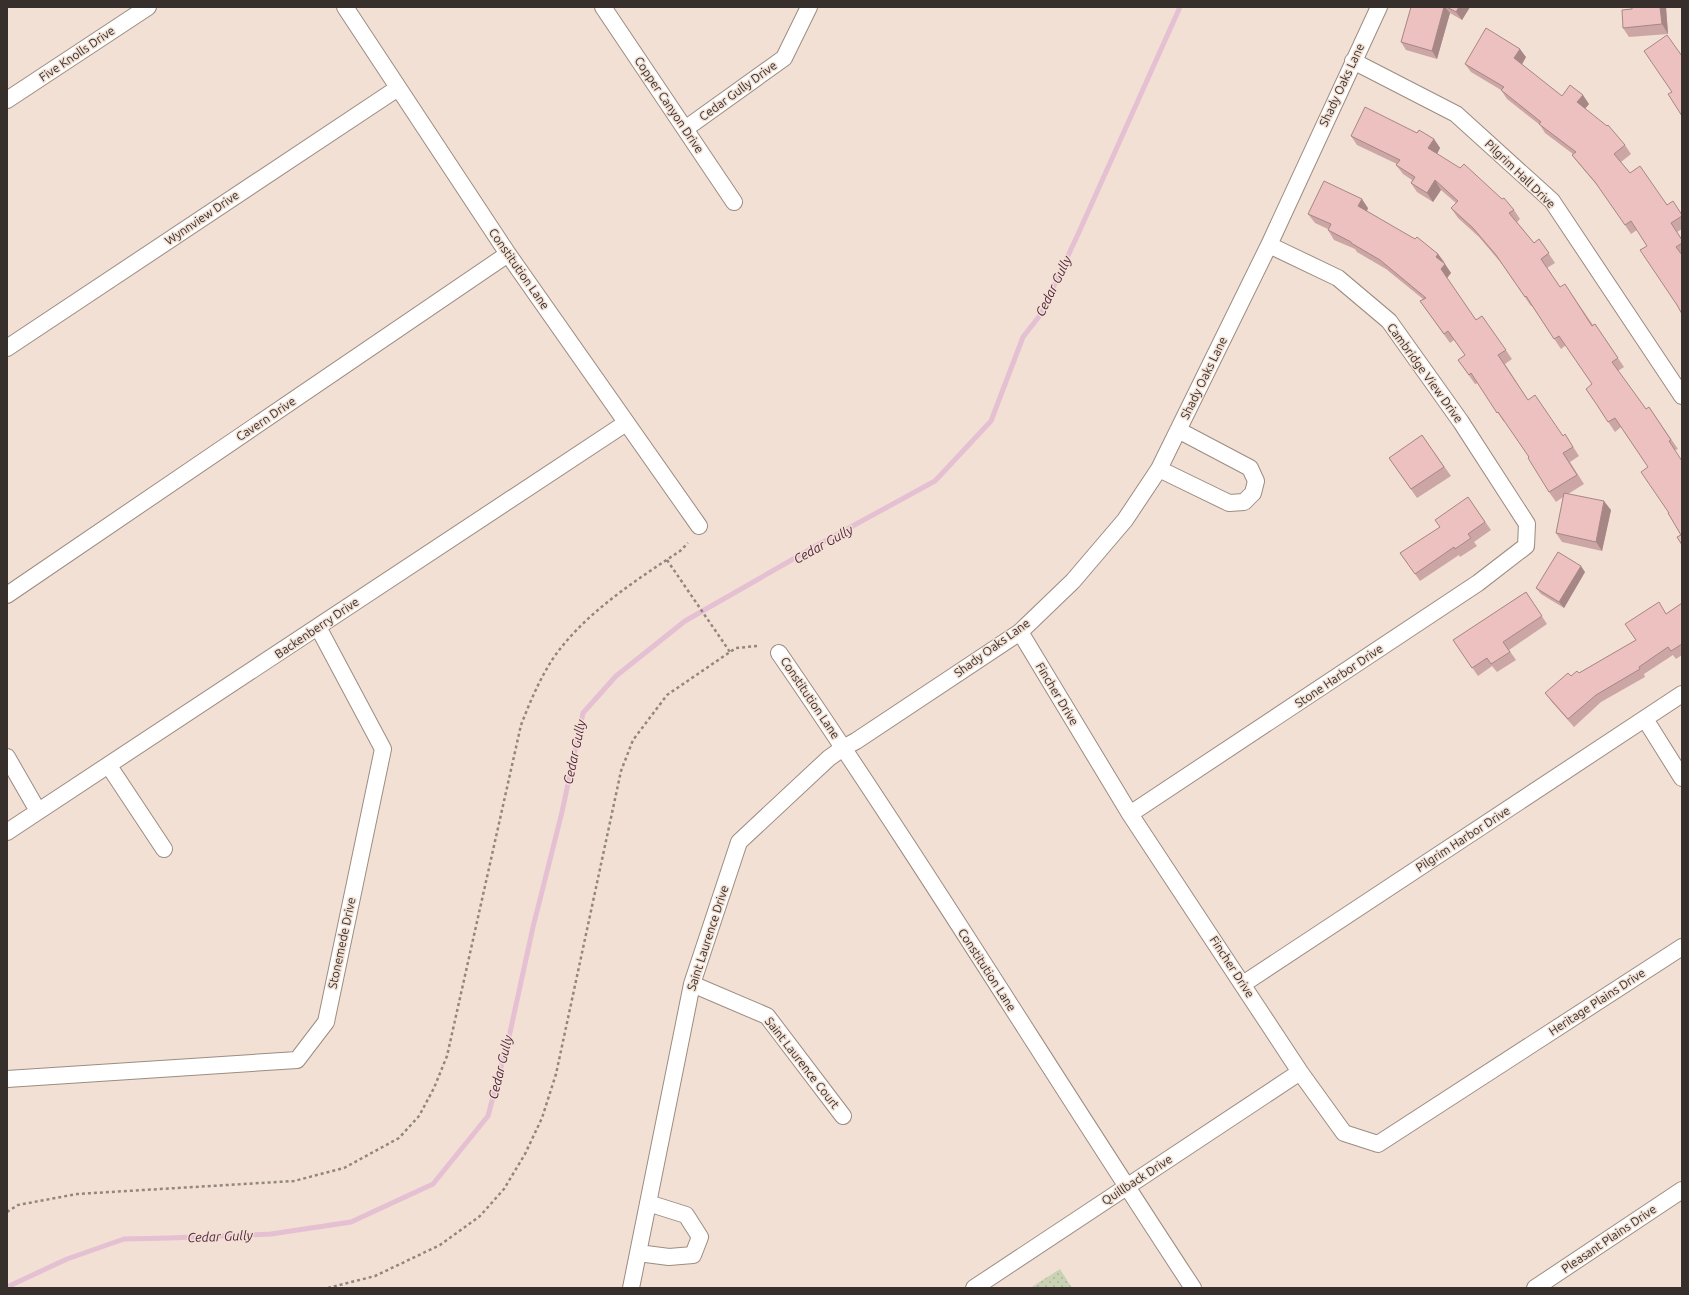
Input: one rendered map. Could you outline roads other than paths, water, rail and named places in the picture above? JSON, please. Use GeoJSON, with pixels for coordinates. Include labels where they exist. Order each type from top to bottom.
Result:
{"type":"FeatureCollection","features":[{"type":"Feature","properties":{"kind":"street","name":"Five Knolls Drive"},"geometry":{"type":"LineString","coordinates":[[7,100],[148,7]]}},
{"type":"Feature","properties":{"kind":"street","name":"Constitution Lane"},"geometry":{"type":"LineString","coordinates":[[344,7],[508,254],[699,526]]}},
{"type":"Feature","properties":{"kind":"street","name":"Copper Canyon Drive"},"geometry":{"type":"LineString","coordinates":[[604,7],[734,202]]}},
{"type":"Feature","properties":{"kind":"street","name":"Cedar Gully Drive"},"geometry":{"type":"LineString","coordinates":[[685,129],[784,58],[809,7]]}},
{"type":"Feature","properties":{"kind":"street","name":"Shady Oaks Lane"},"geometry":{"type":"LineString","coordinates":[[942,683],[1020,632],[1078,576],[1125,520],[1159,469],[1270,244],[1379,7]]}},
{"type":"Feature","properties":{"kind":"street","name":"Pilgrim Hall Drive"},"geometry":{"type":"LineString","coordinates":[[1353,62],[1456,114],[1552,201],[1682,396]]}},
{"type":"Feature","properties":{"kind":"street","name":"Wynnview Drive"},"geometry":{"type":"LineString","coordinates":[[7,348],[398,88]]}},
{"type":"Feature","properties":{"kind":"street","name":"Cambridge View Drive"},"geometry":{"type":"LineString","coordinates":[[1270,244],[1338,278],[1389,321],[1461,422],[1527,524]]}},
{"type":"Feature","properties":{"kind":"street","name":"Cavern Drive"},"geometry":{"type":"LineString","coordinates":[[7,595],[508,254]]}},
{"type":"Feature","properties":{"kind":"street","name":"Backenberry Drive"},"geometry":{"type":"LineString","coordinates":[[7,832],[626,423]]}},
{"type":"Feature","properties":{"kind":"street"},"geometry":{"type":"LineString","coordinates":[[1159,469],[1229,503],[1244,502],[1253,493],[1256,481],[1250,468],[1178,430]]}},
{"type":"Feature","properties":{"kind":"street","name":"Stone Harbor Drive"},"geometry":{"type":"LineString","coordinates":[[1130,814],[1478,583],[1526,546],[1527,524]]}},
{"type":"Feature","properties":{"kind":"street","name":"Stonemede Drive"},"geometry":{"type":"LineString","coordinates":[[7,1079],[297,1060],[326,1022],[383,749],[318,627]]}},
{"type":"Feature","properties":{"kind":"street","name":"Fincher Drive"},"geometry":{"type":"LineString","coordinates":[[1020,632],[1130,814],[1300,1072],[1344,1133],[1378,1144],[1512,1057]]}},
{"type":"Feature","properties":{"kind":"street","name":"Constitution Lane"},"geometry":{"type":"LineString","coordinates":[[779,653],[843,748],[1126,1187],[1193,1288]]}},
{"type":"Feature","properties":{"kind":"street","name":"Saint Laurence Drive"},"geometry":{"type":"LineString","coordinates":[[631,1288],[692,984],[739,842],[829,758],[942,683]]}},
{"type":"Feature","properties":{"kind":"street","name":"Pilgrim Harbor Drive"},"geometry":{"type":"LineString","coordinates":[[1243,984],[1682,694]]}},
{"type":"Feature","properties":{"kind":"street"},"geometry":{"type":"LineString","coordinates":[[1645,719],[1682,778]]}},
{"type":"Feature","properties":{"kind":"street"},"geometry":{"type":"LineString","coordinates":[[7,757],[38,811]]}},
{"type":"Feature","properties":{"kind":"street"},"geometry":{"type":"LineString","coordinates":[[109,766],[164,849]]}},
{"type":"Feature","properties":{"kind":"street","name":"Heritage Plains Drive"},"geometry":{"type":"LineString","coordinates":[[1512,1057],[1682,947]]}},
{"type":"Feature","properties":{"kind":"street","name":"Saint Laurence Court"},"geometry":{"type":"LineString","coordinates":[[692,984],[767,1016],[843,1116]]}},
{"type":"Feature","properties":{"kind":"street","name":"Quillback Drive"},"geometry":{"type":"LineString","coordinates":[[974,1288],[1300,1072]]}},
{"type":"Feature","properties":{"kind":"street","name":"Pleasant Plains Drive"},"geometry":{"type":"LineString","coordinates":[[1535,1288],[1682,1190]]}},
{"type":"Feature","properties":{"kind":"street"},"geometry":{"type":"LineString","coordinates":[[638,1253],[669,1257],[693,1255],[700,1237],[686,1216],[648,1203]]}},
{"type":"Feature","properties":{"kind":"waterway","name":"Cedar Gully"},"geometry":{"type":"LineString","coordinates":[[7,1287],[67,1259],[124,1239],[271,1234],[351,1222],[433,1184],[488,1116],[509,1037],[533,927],[562,812],[583,713],[616,676],[685,621],[816,546],[935,481],[991,421],[1023,337],[1041,314],[1180,7]]}}]}
